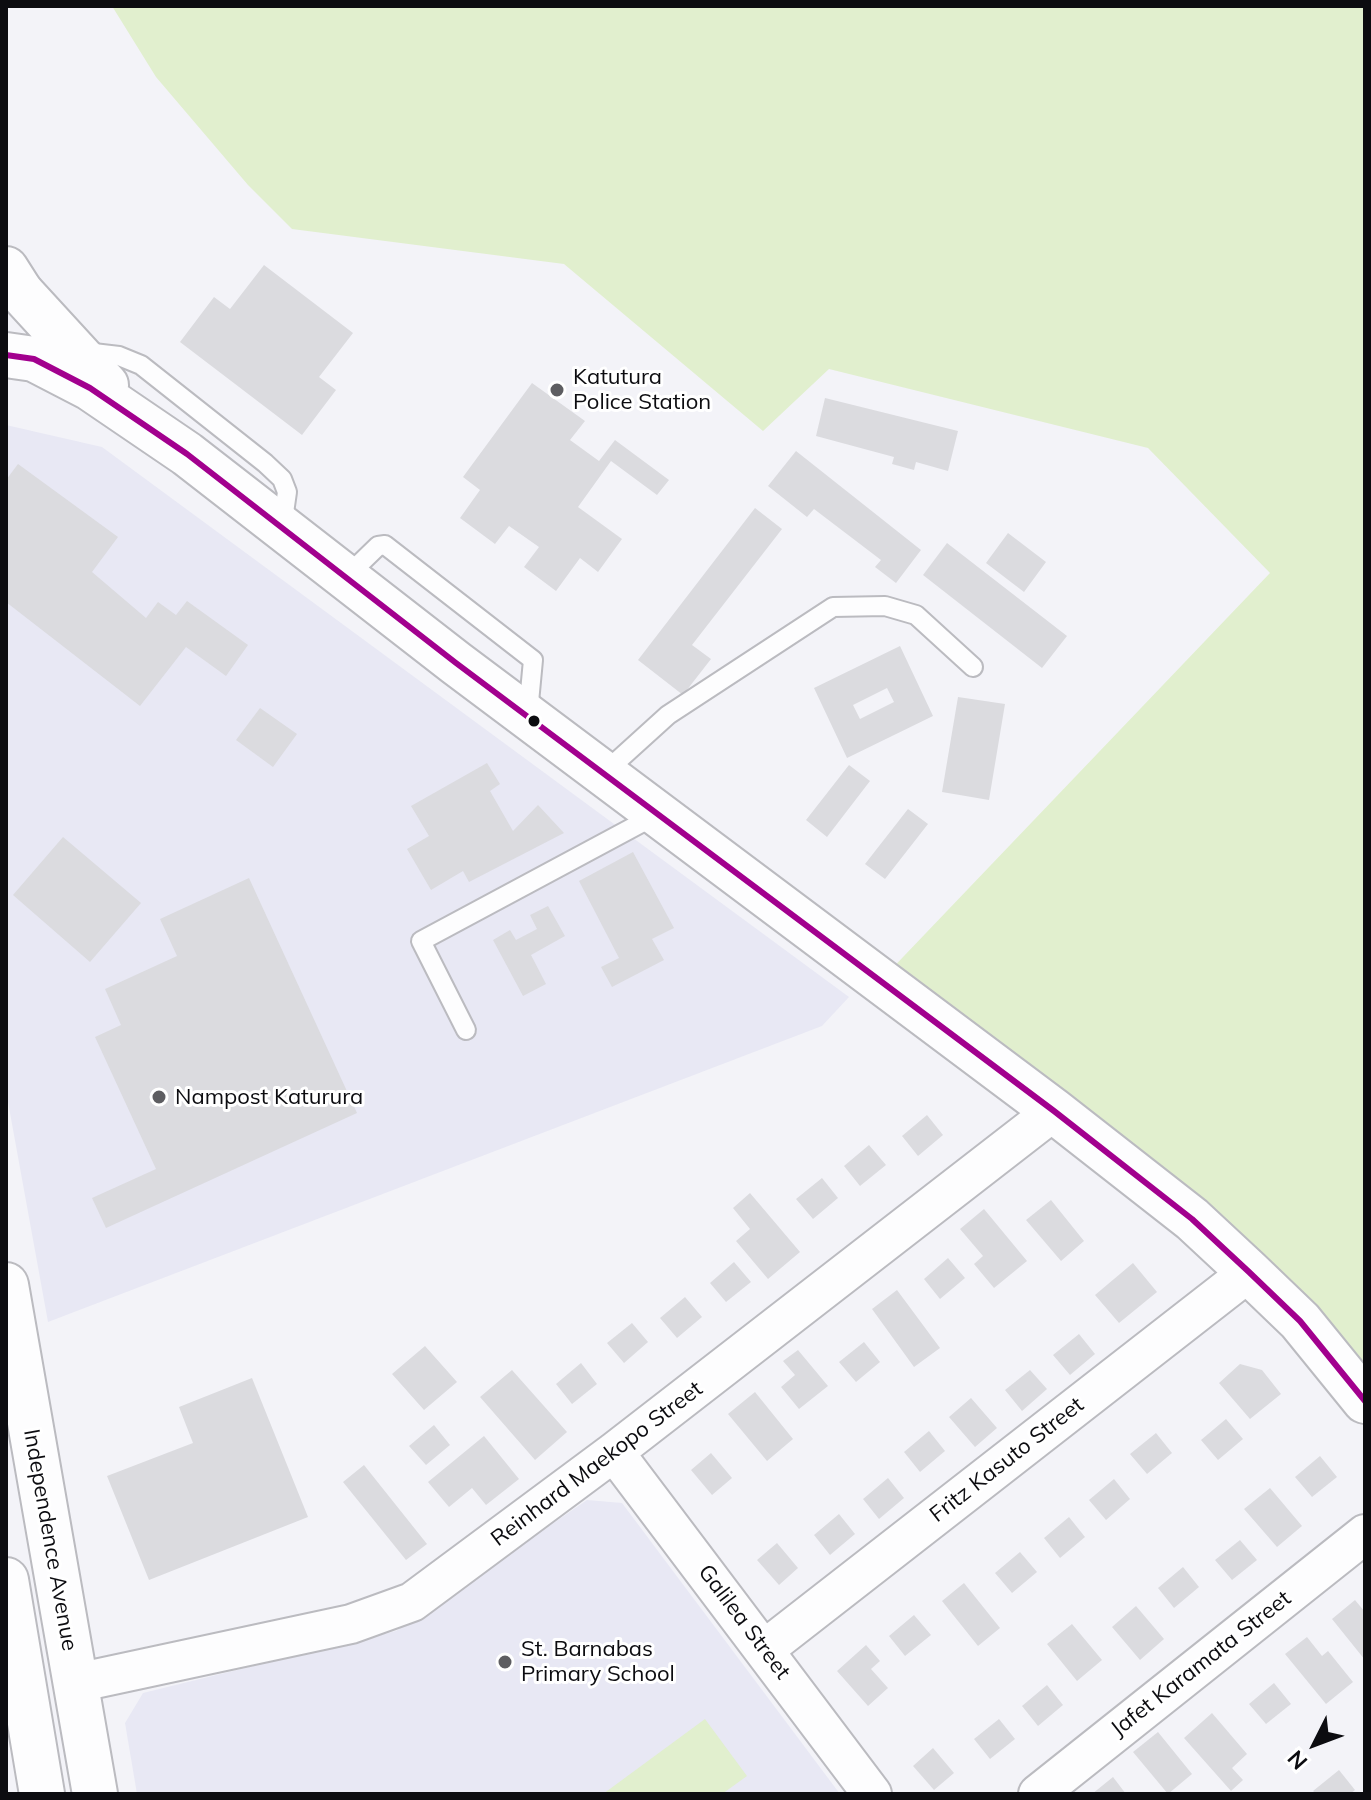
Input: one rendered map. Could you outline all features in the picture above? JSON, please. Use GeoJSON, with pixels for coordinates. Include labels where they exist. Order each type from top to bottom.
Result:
{"type":"FeatureCollection","features":[{"type":"Feature","properties":{"kind":"street"},"geometry":{"type":"LineString","coordinates":[[11,279],[144,424]]}},
{"type":"Feature","properties":{"kind":"street"},"geometry":{"type":"LineString","coordinates":[[6,355],[34,359],[90,388],[187,454],[528,716],[1054,1111],[1192,1219],[1249,1272],[1300,1321],[1365,1401]]}},
{"type":"Feature","properties":{"kind":"street","name":"Reinhard Maekopo Street"},"geometry":{"type":"LineString","coordinates":[[76,1683],[385,1615],[442,1582],[1054,1111]]}},
{"type":"Feature","properties":{"kind":"street","name":"Fritz Kasuto Street"},"geometry":{"type":"LineString","coordinates":[[765,1649],[1249,1272]]}},
{"type":"Feature","properties":{"kind":"street","name":"Independence Avenue"},"geometry":{"type":"LineString","coordinates":[[6,1285],[95,1794]]}},
{"type":"Feature","properties":{"kind":"street","name":"Galilea Street"},"geometry":{"type":"LineString","coordinates":[[614,1452],[872,1794]]}},
{"type":"Feature","properties":{"kind":"street","name":"Jafet Karamata Street"},"geometry":{"type":"LineString","coordinates":[[1038,1794],[1365,1534]]}},
{"type":"Feature","properties":{"kind":"street"},"geometry":{"type":"LineString","coordinates":[[6,1580],[42,1794]]}},
{"type":"Feature","properties":{"kind":"lane"},"geometry":{"type":"LineString","coordinates":[[74,350],[119,356],[141,365],[265,463],[282,479],[287,492],[282,527]]}},
{"type":"Feature","properties":{"kind":"lane"},"geometry":{"type":"LineString","coordinates":[[604,773],[668,715],[833,607],[885,606],[916,615],[973,667]]}},
{"type":"Feature","properties":{"kind":"lane"},"geometry":{"type":"LineString","coordinates":[[466,1030],[421,941],[659,814]]}},
{"type":"Feature","properties":{"kind":"shaded area"},"geometry":{"type":"Polygon","coordinates":[[[6,425],[102,447],[849,997],[822,1026],[48,1322],[6,1091],[6,425]]]}},
{"type":"Feature","properties":{"kind":"shaded area","name":"St. Barnabas Primary School"},"geometry":{"type":"Polygon","coordinates":[[[587,1500],[622,1503],[840,1794],[137,1794],[125,1723],[143,1693],[396,1631],[587,1500]]]}},
{"type":"Feature","properties":{"kind":"green space"},"geometry":{"type":"Polygon","coordinates":[[[112,6],[1365,6],[1365,1401],[1345,1376],[882,979],[1270,573],[1148,448],[829,369],[763,431],[564,264],[292,229],[248,185],[156,77],[112,6]]]}},
{"type":"Feature","properties":{"kind":"green space"},"geometry":{"type":"Polygon","coordinates":[[[705,1719],[747,1776],[722,1794],[603,1794],[705,1719]]]}},
{"type":"Feature","properties":{"kind":"building"},"geometry":{"type":"Polygon","coordinates":[[[264,265],[353,333],[319,377],[336,390],[302,435],[180,342],[214,297],[230,309],[264,265]]]}},
{"type":"Feature","properties":{"kind":"building"},"geometry":{"type":"Polygon","coordinates":[[[532,383],[585,421],[570,440],[599,461],[615,440],[669,480],[657,495],[611,461],[578,507],[622,539],[598,572],[580,558],[556,591],[524,567],[539,547],[509,526],[495,544],[460,518],[480,490],[463,477],[532,383]]]}},
{"type":"Feature","properties":{"kind":"building"},"geometry":{"type":"Polygon","coordinates":[[[825,398],[958,431],[948,471],[916,462],[914,470],[892,464],[894,457],[816,436],[825,398]]]}},
{"type":"Feature","properties":{"kind":"building"},"geometry":{"type":"Polygon","coordinates":[[[796,451],[921,550],[896,583],[875,567],[881,560],[814,509],[807,517],[768,486],[796,451]]]}},
{"type":"Feature","properties":{"kind":"building"},"geometry":{"type":"Polygon","coordinates":[[[18,464],[118,537],[92,572],[146,618],[158,602],[176,615],[187,601],[248,645],[226,676],[186,647],[140,706],[6,602],[6,480],[18,464]]]}},
{"type":"Feature","properties":{"kind":"building"},"geometry":{"type":"Polygon","coordinates":[[[755,508],[782,529],[692,645],[711,659],[683,695],[638,660],[755,508]]]}},
{"type":"Feature","properties":{"kind":"building"},"geometry":{"type":"Polygon","coordinates":[[[1008,533],[1046,562],[1024,592],[986,563],[1008,533]]]}},
{"type":"Feature","properties":{"kind":"building"},"geometry":{"type":"Polygon","coordinates":[[[947,543],[1067,636],[1042,668],[923,575],[947,543]]]}},
{"type":"Feature","properties":{"kind":"building"},"geometry":{"type":"Polygon","coordinates":[[[900,646],[933,716],[847,758],[814,688],[900,646]],[[887,688],[853,705],[860,719],[894,702],[887,688]]]}},
{"type":"Feature","properties":{"kind":"building"},"geometry":{"type":"Polygon","coordinates":[[[958,697],[1005,704],[989,800],[942,792],[958,697]]]}},
{"type":"Feature","properties":{"kind":"building"},"geometry":{"type":"Polygon","coordinates":[[[260,708],[297,734],[273,767],[236,740],[260,708]]]}},
{"type":"Feature","properties":{"kind":"building"},"geometry":{"type":"Polygon","coordinates":[[[487,763],[500,784],[490,791],[513,831],[538,805],[564,833],[469,882],[463,871],[431,890],[407,849],[429,836],[411,806],[487,763]]]}},
{"type":"Feature","properties":{"kind":"building"},"geometry":{"type":"Polygon","coordinates":[[[849,765],[870,781],[827,837],[806,820],[849,765]]]}},
{"type":"Feature","properties":{"kind":"building"},"geometry":{"type":"Polygon","coordinates":[[[908,809],[928,824],[885,879],[865,864],[908,809]]]}},
{"type":"Feature","properties":{"kind":"building"},"geometry":{"type":"Polygon","coordinates":[[[63,837],[141,903],[90,962],[13,895],[63,837]]]}},
{"type":"Feature","properties":{"kind":"building"},"geometry":{"type":"Polygon","coordinates":[[[633,852],[674,928],[652,939],[664,960],[612,987],[601,967],[619,958],[579,881],[633,852]]]}},
{"type":"Feature","properties":{"kind":"building"},"geometry":{"type":"Polygon","coordinates":[[[249,878],[357,1113],[106,1228],[92,1198],[156,1169],[95,1037],[121,1025],[105,989],[177,956],[160,919],[249,878]]]}},
{"type":"Feature","properties":{"kind":"building"},"geometry":{"type":"Polygon","coordinates":[[[548,906],[565,936],[531,955],[546,984],[523,996],[493,940],[510,930],[516,940],[537,929],[530,915],[548,906]]]}},
{"type":"Feature","properties":{"kind":"building"},"geometry":{"type":"Polygon","coordinates":[[[927,1115],[943,1135],[918,1156],[902,1136],[927,1115]]]}},
{"type":"Feature","properties":{"kind":"building"},"geometry":{"type":"Polygon","coordinates":[[[869,1145],[886,1165],[860,1186],[844,1166],[869,1145]]]}},
{"type":"Feature","properties":{"kind":"building"},"geometry":{"type":"Polygon","coordinates":[[[822,1178],[838,1198],[813,1219],[796,1199],[822,1178]]]}},
{"type":"Feature","properties":{"kind":"building"},"geometry":{"type":"Polygon","coordinates":[[[750,1193],[800,1252],[768,1279],[736,1241],[750,1229],[733,1208],[750,1193]]]}},
{"type":"Feature","properties":{"kind":"building"},"geometry":{"type":"Polygon","coordinates":[[[1051,1200],[1084,1241],[1061,1261],[1026,1220],[1051,1200]]]}},
{"type":"Feature","properties":{"kind":"building"},"geometry":{"type":"Polygon","coordinates":[[[984,1209],[1027,1261],[994,1288],[974,1264],[983,1256],[960,1229],[984,1209]]]}},
{"type":"Feature","properties":{"kind":"building"},"geometry":{"type":"Polygon","coordinates":[[[948,1258],[965,1278],[940,1299],[924,1279],[948,1258]]]}},
{"type":"Feature","properties":{"kind":"building"},"geometry":{"type":"Polygon","coordinates":[[[734,1262],[751,1282],[726,1302],[710,1283],[734,1262]]]}},
{"type":"Feature","properties":{"kind":"building"},"geometry":{"type":"Polygon","coordinates":[[[1133,1263],[1157,1292],[1119,1323],[1095,1295],[1133,1263]]]}},
{"type":"Feature","properties":{"kind":"building"},"geometry":{"type":"Polygon","coordinates":[[[897,1290],[940,1348],[914,1367],[872,1309],[897,1290]]]}},
{"type":"Feature","properties":{"kind":"building"},"geometry":{"type":"Polygon","coordinates":[[[685,1297],[702,1317],[677,1338],[660,1318],[685,1297]]]}},
{"type":"Feature","properties":{"kind":"building"},"geometry":{"type":"Polygon","coordinates":[[[632,1323],[648,1342],[624,1363],[607,1343],[632,1323]]]}},
{"type":"Feature","properties":{"kind":"building"},"geometry":{"type":"Polygon","coordinates":[[[1079,1334],[1095,1354],[1070,1375],[1053,1355],[1079,1334]]]}},
{"type":"Feature","properties":{"kind":"building"},"geometry":{"type":"Polygon","coordinates":[[[864,1342],[880,1362],[856,1382],[839,1362],[864,1342]]]}},
{"type":"Feature","properties":{"kind":"building"},"geometry":{"type":"Polygon","coordinates":[[[425,1346],[457,1382],[424,1410],[392,1374],[425,1346]]]}},
{"type":"Feature","properties":{"kind":"building"},"geometry":{"type":"Polygon","coordinates":[[[798,1350],[828,1386],[799,1409],[781,1387],[795,1375],[783,1361],[798,1350]]]}},
{"type":"Feature","properties":{"kind":"building"},"geometry":{"type":"Polygon","coordinates":[[[581,1363],[597,1384],[572,1404],[556,1384],[581,1363]]]}},
{"type":"Feature","properties":{"kind":"building"},"geometry":{"type":"Polygon","coordinates":[[[1240,1364],[1262,1370],[1281,1394],[1250,1419],[1219,1383],[1240,1364]]]}},
{"type":"Feature","properties":{"kind":"building"},"geometry":{"type":"Polygon","coordinates":[[[512,1370],[567,1432],[535,1460],[480,1397],[512,1370]]]}},
{"type":"Feature","properties":{"kind":"building"},"geometry":{"type":"Polygon","coordinates":[[[1030,1370],[1047,1389],[1022,1411],[1005,1390],[1030,1370]]]}},
{"type":"Feature","properties":{"kind":"building"},"geometry":{"type":"Polygon","coordinates":[[[252,1378],[308,1517],[149,1580],[107,1476],[193,1443],[179,1407],[252,1378]]]}},
{"type":"Feature","properties":{"kind":"building"},"geometry":{"type":"Polygon","coordinates":[[[755,1392],[793,1439],[767,1461],[728,1414],[755,1392]]]}},
{"type":"Feature","properties":{"kind":"building"},"geometry":{"type":"Polygon","coordinates":[[[971,1398],[997,1428],[975,1447],[949,1417],[971,1398]]]}},
{"type":"Feature","properties":{"kind":"building"},"geometry":{"type":"Polygon","coordinates":[[[1226,1419],[1243,1439],[1218,1460],[1201,1440],[1226,1419]]]}},
{"type":"Feature","properties":{"kind":"building"},"geometry":{"type":"Polygon","coordinates":[[[434,1425],[450,1445],[426,1465],[409,1446],[434,1425]]]}},
{"type":"Feature","properties":{"kind":"building"},"geometry":{"type":"Polygon","coordinates":[[[929,1431],[945,1451],[920,1472],[904,1452],[929,1431]]]}},
{"type":"Feature","properties":{"kind":"building"},"geometry":{"type":"Polygon","coordinates":[[[1156,1433],[1172,1453],[1147,1474],[1130,1454],[1156,1433]]]}},
{"type":"Feature","properties":{"kind":"building"},"geometry":{"type":"Polygon","coordinates":[[[484,1436],[519,1479],[486,1505],[472,1488],[449,1507],[428,1482],[484,1436]]]}},
{"type":"Feature","properties":{"kind":"building"},"geometry":{"type":"Polygon","coordinates":[[[711,1453],[732,1478],[712,1495],[691,1470],[711,1453]]]}},
{"type":"Feature","properties":{"kind":"building"},"geometry":{"type":"Polygon","coordinates":[[[1320,1456],[1337,1477],[1312,1497],[1295,1477],[1320,1456]]]}},
{"type":"Feature","properties":{"kind":"building"},"geometry":{"type":"Polygon","coordinates":[[[364,1465],[427,1544],[406,1560],[343,1482],[364,1465]]]}},
{"type":"Feature","properties":{"kind":"building"},"geometry":{"type":"Polygon","coordinates":[[[888,1478],[904,1498],[879,1519],[863,1499],[888,1478]]]}},
{"type":"Feature","properties":{"kind":"building"},"geometry":{"type":"Polygon","coordinates":[[[1114,1479],[1130,1499],[1106,1520],[1089,1500],[1114,1479]]]}},
{"type":"Feature","properties":{"kind":"building"},"geometry":{"type":"Polygon","coordinates":[[[1270,1488],[1302,1526],[1277,1547],[1244,1509],[1270,1488]]]}},
{"type":"Feature","properties":{"kind":"building"},"geometry":{"type":"Polygon","coordinates":[[[839,1514],[855,1534],[830,1555],[814,1535],[839,1514]]]}},
{"type":"Feature","properties":{"kind":"building"},"geometry":{"type":"Polygon","coordinates":[[[1069,1517],[1085,1537],[1060,1558],[1044,1538],[1069,1517]]]}},
{"type":"Feature","properties":{"kind":"building"},"geometry":{"type":"Polygon","coordinates":[[[1240,1540],[1257,1560],[1232,1580],[1215,1560],[1240,1540]]]}},
{"type":"Feature","properties":{"kind":"building"},"geometry":{"type":"Polygon","coordinates":[[[777,1543],[798,1568],[779,1585],[757,1560],[777,1543]]]}},
{"type":"Feature","properties":{"kind":"building"},"geometry":{"type":"Polygon","coordinates":[[[1020,1552],[1037,1572],[1012,1593],[995,1573],[1020,1552]]]}},
{"type":"Feature","properties":{"kind":"building"},"geometry":{"type":"Polygon","coordinates":[[[1183,1567],[1199,1587],[1174,1608],[1158,1588],[1183,1567]]]}},
{"type":"Feature","properties":{"kind":"building"},"geometry":{"type":"Polygon","coordinates":[[[964,1583],[1000,1628],[978,1646],[942,1601],[964,1583]]]}},
{"type":"Feature","properties":{"kind":"building"},"geometry":{"type":"Polygon","coordinates":[[[1355,1600],[1365,1612],[1365,1660],[1332,1619],[1355,1600]]]}},
{"type":"Feature","properties":{"kind":"building"},"geometry":{"type":"Polygon","coordinates":[[[1136,1606],[1164,1639],[1140,1660],[1112,1627],[1136,1606]]]}},
{"type":"Feature","properties":{"kind":"building"},"geometry":{"type":"Polygon","coordinates":[[[914,1615],[931,1635],[905,1656],[889,1636],[914,1615]]]}},
{"type":"Feature","properties":{"kind":"building"},"geometry":{"type":"Polygon","coordinates":[[[1072,1624],[1102,1660],[1077,1681],[1047,1644],[1072,1624]]]}},
{"type":"Feature","properties":{"kind":"building"},"geometry":{"type":"Polygon","coordinates":[[[1307,1637],[1322,1656],[1328,1651],[1353,1682],[1326,1704],[1285,1654],[1307,1637]]]}},
{"type":"Feature","properties":{"kind":"building"},"geometry":{"type":"Polygon","coordinates":[[[866,1645],[880,1661],[871,1669],[888,1688],[868,1706],[837,1671],[866,1645]]]}},
{"type":"Feature","properties":{"kind":"building"},"geometry":{"type":"Polygon","coordinates":[[[1274,1683],[1291,1704],[1266,1724],[1249,1704],[1274,1683]]]}},
{"type":"Feature","properties":{"kind":"building"},"geometry":{"type":"Polygon","coordinates":[[[1047,1685],[1063,1705],[1038,1726],[1022,1706],[1047,1685]]]}},
{"type":"Feature","properties":{"kind":"building"},"geometry":{"type":"Polygon","coordinates":[[[1212,1713],[1247,1754],[1232,1768],[1243,1780],[1231,1791],[1184,1738],[1212,1713]]]}},
{"type":"Feature","properties":{"kind":"building"},"geometry":{"type":"Polygon","coordinates":[[[999,1719],[1015,1739],[990,1759],[974,1739],[999,1719]]]}},
{"type":"Feature","properties":{"kind":"building"},"geometry":{"type":"Polygon","coordinates":[[[1158,1732],[1192,1774],[1168,1794],[1133,1752],[1158,1732]]]}},
{"type":"Feature","properties":{"kind":"building"},"geometry":{"type":"Polygon","coordinates":[[[933,1748],[954,1773],[934,1790],[913,1766],[933,1748]]]}},
{"type":"Feature","properties":{"kind":"building"},"geometry":{"type":"Polygon","coordinates":[[[1339,1770],[1355,1790],[1350,1794],[1316,1794],[1313,1791],[1339,1770]]]}},
{"type":"Feature","properties":{"kind":"building"},"geometry":{"type":"Polygon","coordinates":[[[1113,1777],[1126,1794],[1092,1794],[1113,1777]]]}},
{"type":"Feature","properties":{"kind":"transit line"},"geometry":{"type":"LineString","coordinates":[[6,355],[34,359],[90,388],[187,454],[456,663],[1054,1111],[1192,1219],[1249,1272],[1300,1321],[1365,1401]]}},
{"type":"Feature","properties":{"kind":"place","name":"Katutura Police Station"},"geometry":{"type":"Point","coordinates":[557,390]}},
{"type":"Feature","properties":{"kind":"place","name":"Nampost Katurura"},"geometry":{"type":"Point","coordinates":[159,1097]}},
{"type":"Feature","properties":{"kind":"place","name":"St. Barnabas Primary School"},"geometry":{"type":"Point","coordinates":[505,1662]}}]}
